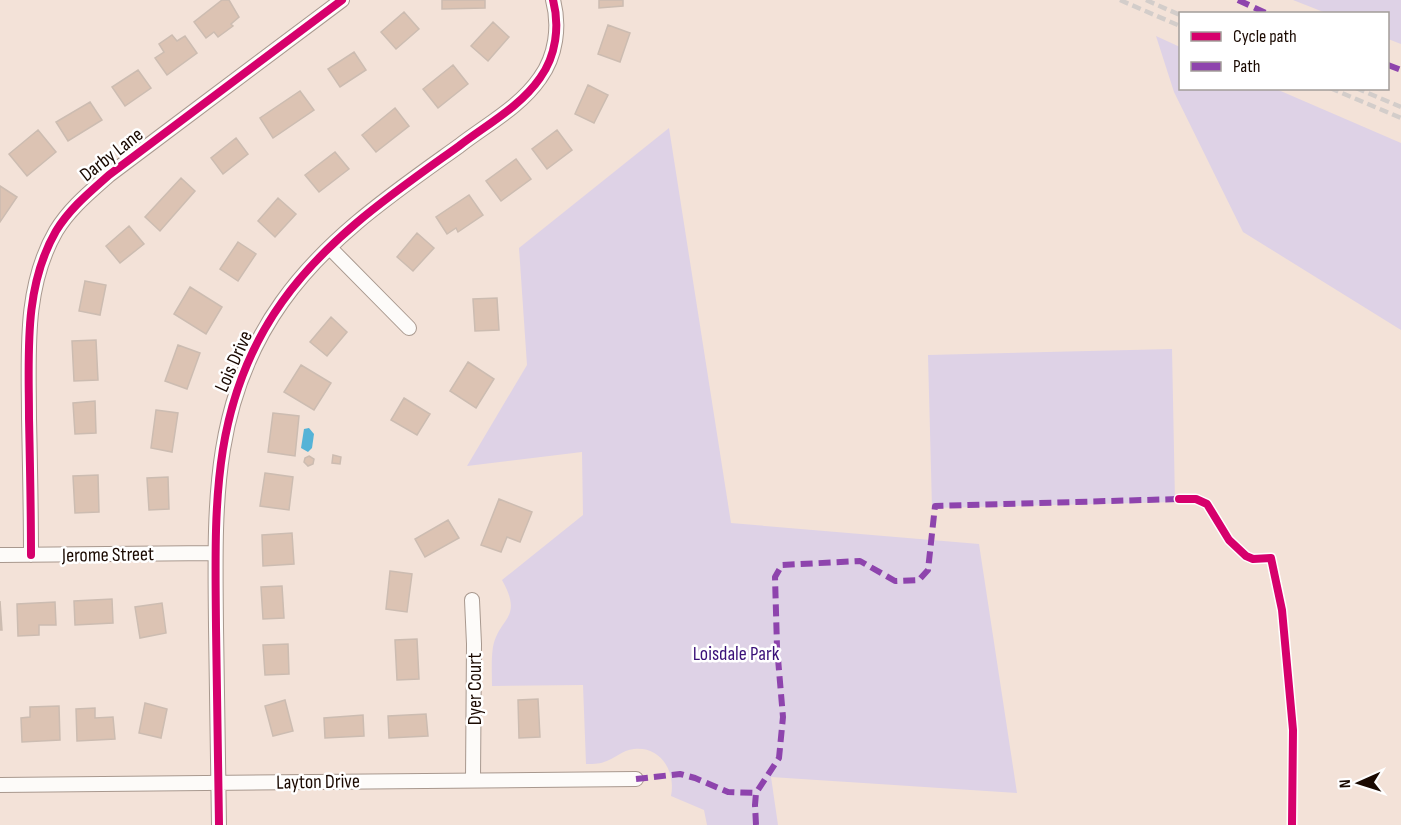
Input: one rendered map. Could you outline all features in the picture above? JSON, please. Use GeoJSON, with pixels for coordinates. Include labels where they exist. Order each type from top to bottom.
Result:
{"type":"FeatureCollection","features":[{"type":"Feature","properties":{"kind":"street","name":"Darby Lane"},"geometry":{"type":"LineString","coordinates":[[31,555],[28,340],[33,293],[39,269],[57,230],[79,201],[109,175],[342,0]]}},
{"type":"Feature","properties":{"kind":"street","name":"Lois Drive"},"geometry":{"type":"LineString","coordinates":[[219,825],[215,553],[219,470],[230,410],[240,382],[258,342],[281,303],[330,248],[365,214],[529,92],[541,78],[552,55],[556,30],[552,0]]}},
{"type":"Feature","properties":{"kind":"street"},"geometry":{"type":"LineString","coordinates":[[330,248],[409,328]]}},
{"type":"Feature","properties":{"kind":"street","name":"Jerome Street"},"geometry":{"type":"LineString","coordinates":[[0,555],[215,553]]}},
{"type":"Feature","properties":{"kind":"street","name":"Dyer Court"},"geometry":{"type":"LineString","coordinates":[[472,600],[473,779]]}},
{"type":"Feature","properties":{"kind":"street","name":"Layton Drive"},"geometry":{"type":"LineString","coordinates":[[0,785],[636,779]]}},
{"type":"Feature","properties":{"kind":"green space"},"geometry":{"type":"Polygon","coordinates":[[[1293,0],[1401,0],[1401,44],[1389,39],[1389,12],[1323,12],[1293,0]]]}},
{"type":"Feature","properties":{"kind":"green space"},"geometry":{"type":"Polygon","coordinates":[[[1156,36],[1179,47],[1179,90],[1278,90],[1401,143],[1401,330],[1243,232],[1174,92],[1156,36]]]}},
{"type":"Feature","properties":{"kind":"green space","name":"Loisdale Park"},"geometry":{"type":"Polygon","coordinates":[[[669,128],[731,523],[979,544],[1017,793],[771,777],[778,825],[707,825],[704,810],[671,796],[669,770],[659,756],[652,752],[634,749],[602,763],[586,764],[583,685],[492,686],[493,647],[508,617],[511,603],[502,580],[583,515],[582,452],[467,466],[527,365],[519,248],[669,128]]]}},
{"type":"Feature","properties":{"kind":"green space"},"geometry":{"type":"Polygon","coordinates":[[[1172,349],[1175,502],[932,508],[928,355],[1172,349]]]}},
{"type":"Feature","properties":{"kind":"water"},"geometry":{"type":"Polygon","coordinates":[[[309,428],[314,434],[312,448],[308,452],[301,448],[304,429],[309,428]]]}},
{"type":"Feature","properties":{"kind":"building"},"geometry":{"type":"Polygon","coordinates":[[[222,0],[229,0],[239,17],[231,24],[233,26],[218,37],[214,32],[206,38],[194,22],[222,0]]]}},
{"type":"Feature","properties":{"kind":"building"},"geometry":{"type":"Polygon","coordinates":[[[442,0],[485,0],[485,8],[442,9],[442,0]]]}},
{"type":"Feature","properties":{"kind":"building"},"geometry":{"type":"Polygon","coordinates":[[[599,0],[623,0],[623,6],[599,8],[599,0]]]}},
{"type":"Feature","properties":{"kind":"building"},"geometry":{"type":"Polygon","coordinates":[[[404,12],[419,29],[396,49],[381,32],[404,12]]]}},
{"type":"Feature","properties":{"kind":"building"},"geometry":{"type":"Polygon","coordinates":[[[493,22],[509,37],[488,61],[471,46],[493,22]]]}},
{"type":"Feature","properties":{"kind":"building"},"geometry":{"type":"Polygon","coordinates":[[[608,25],[630,33],[620,62],[598,54],[608,25]]]}},
{"type":"Feature","properties":{"kind":"building"},"geometry":{"type":"Polygon","coordinates":[[[172,35],[177,41],[185,36],[197,53],[167,75],[155,58],[164,52],[159,44],[172,35]]]}},
{"type":"Feature","properties":{"kind":"building"},"geometry":{"type":"Polygon","coordinates":[[[354,52],[366,70],[340,87],[328,69],[354,52]]]}},
{"type":"Feature","properties":{"kind":"building"},"geometry":{"type":"Polygon","coordinates":[[[453,65],[468,84],[438,108],[423,89],[453,65]]]}},
{"type":"Feature","properties":{"kind":"building"},"geometry":{"type":"Polygon","coordinates":[[[138,70],[151,88],[125,106],[112,87],[138,70]]]}},
{"type":"Feature","properties":{"kind":"building"},"geometry":{"type":"Polygon","coordinates":[[[588,85],[608,95],[594,123],[575,114],[588,85]]]}},
{"type":"Feature","properties":{"kind":"building"},"geometry":{"type":"Polygon","coordinates":[[[300,91],[314,110],[273,138],[260,118],[300,91]]]}},
{"type":"Feature","properties":{"kind":"building"},"geometry":{"type":"Polygon","coordinates":[[[90,102],[102,120],[68,141],[56,122],[90,102]]]}},
{"type":"Feature","properties":{"kind":"building"},"geometry":{"type":"Polygon","coordinates":[[[395,108],[409,126],[376,152],[362,135],[395,108]]]}},
{"type":"Feature","properties":{"kind":"building"},"geometry":{"type":"Polygon","coordinates":[[[38,130],[56,152],[27,176],[9,154],[38,130]]]}},
{"type":"Feature","properties":{"kind":"building"},"geometry":{"type":"Polygon","coordinates":[[[557,130],[572,150],[547,169],[532,149],[557,130]]]}},
{"type":"Feature","properties":{"kind":"building"},"geometry":{"type":"Polygon","coordinates":[[[236,138],[248,154],[223,174],[211,158],[236,138]]]}},
{"type":"Feature","properties":{"kind":"building"},"geometry":{"type":"Polygon","coordinates":[[[335,152],[349,169],[319,192],[305,175],[335,152]]]}},
{"type":"Feature","properties":{"kind":"building"},"geometry":{"type":"Polygon","coordinates":[[[516,159],[531,179],[501,201],[486,181],[516,159]]]}},
{"type":"Feature","properties":{"kind":"building"},"geometry":{"type":"Polygon","coordinates":[[[181,178],[195,191],[160,231],[145,217],[181,178]]]}},
{"type":"Feature","properties":{"kind":"building"},"geometry":{"type":"Polygon","coordinates":[[[0,186],[17,197],[0,222],[0,186]]]}},
{"type":"Feature","properties":{"kind":"building"},"geometry":{"type":"Polygon","coordinates":[[[469,195],[483,215],[458,232],[456,228],[447,234],[436,217],[469,195]]]}},
{"type":"Feature","properties":{"kind":"building"},"geometry":{"type":"Polygon","coordinates":[[[278,198],[296,214],[275,237],[258,221],[278,198]]]}},
{"type":"Feature","properties":{"kind":"building"},"geometry":{"type":"Polygon","coordinates":[[[129,226],[144,244],[120,263],[106,246],[129,226]]]}},
{"type":"Feature","properties":{"kind":"building"},"geometry":{"type":"Polygon","coordinates":[[[417,233],[434,248],[413,271],[397,257],[417,233]]]}},
{"type":"Feature","properties":{"kind":"building"},"geometry":{"type":"Polygon","coordinates":[[[238,242],[256,254],[238,281],[220,269],[238,242]]]}},
{"type":"Feature","properties":{"kind":"building"},"geometry":{"type":"Polygon","coordinates":[[[85,281],[106,285],[100,315],[79,311],[85,281]]]}},
{"type":"Feature","properties":{"kind":"building"},"geometry":{"type":"Polygon","coordinates":[[[190,287],[222,307],[206,334],[174,314],[190,287]]]}},
{"type":"Feature","properties":{"kind":"building"},"geometry":{"type":"Polygon","coordinates":[[[497,298],[499,330],[475,331],[473,299],[497,298]]]}},
{"type":"Feature","properties":{"kind":"building"},"geometry":{"type":"Polygon","coordinates":[[[331,317],[347,332],[327,356],[310,342],[331,317]]]}},
{"type":"Feature","properties":{"kind":"building"},"geometry":{"type":"Polygon","coordinates":[[[96,340],[98,380],[74,381],[72,341],[96,340]]]}},
{"type":"Feature","properties":{"kind":"building"},"geometry":{"type":"Polygon","coordinates":[[[178,345],[200,353],[187,389],[165,381],[178,345]]]}},
{"type":"Feature","properties":{"kind":"building"},"geometry":{"type":"Polygon","coordinates":[[[468,362],[494,379],[476,408],[450,391],[468,362]]]}},
{"type":"Feature","properties":{"kind":"building"},"geometry":{"type":"Polygon","coordinates":[[[301,365],[331,383],[314,410],[284,392],[301,365]]]}},
{"type":"Feature","properties":{"kind":"building"},"geometry":{"type":"Polygon","coordinates":[[[404,398],[430,414],[417,435],[391,420],[404,398]]]}},
{"type":"Feature","properties":{"kind":"building"},"geometry":{"type":"Polygon","coordinates":[[[95,401],[96,433],[75,434],[73,403],[95,401]]]}},
{"type":"Feature","properties":{"kind":"building"},"geometry":{"type":"Polygon","coordinates":[[[156,410],[178,413],[172,452],[151,448],[156,410]]]}},
{"type":"Feature","properties":{"kind":"building"},"geometry":{"type":"Polygon","coordinates":[[[273,413],[299,416],[295,456],[268,452],[273,413]]]}},
{"type":"Feature","properties":{"kind":"building"},"geometry":{"type":"Polygon","coordinates":[[[333,455],[341,457],[340,464],[332,463],[333,455]]]}},
{"type":"Feature","properties":{"kind":"building"},"geometry":{"type":"Polygon","coordinates":[[[309,456],[314,459],[313,464],[308,466],[304,462],[309,456]]]}},
{"type":"Feature","properties":{"kind":"building"},"geometry":{"type":"Polygon","coordinates":[[[265,473],[293,477],[289,510],[260,506],[265,473]]]}},
{"type":"Feature","properties":{"kind":"building"},"geometry":{"type":"Polygon","coordinates":[[[98,475],[99,512],[75,513],[73,476],[98,475]]]}},
{"type":"Feature","properties":{"kind":"building"},"geometry":{"type":"Polygon","coordinates":[[[168,477],[169,509],[149,510],[147,478],[168,477]]]}},
{"type":"Feature","properties":{"kind":"building"},"geometry":{"type":"Polygon","coordinates":[[[499,499],[532,512],[520,542],[507,537],[501,552],[481,545],[499,499]]]}},
{"type":"Feature","properties":{"kind":"building"},"geometry":{"type":"Polygon","coordinates":[[[448,520],[459,538],[425,557],[415,539],[448,520]]]}},
{"type":"Feature","properties":{"kind":"building"},"geometry":{"type":"Polygon","coordinates":[[[292,533],[294,564],[263,566],[262,535],[292,533]]]}},
{"type":"Feature","properties":{"kind":"building"},"geometry":{"type":"Polygon","coordinates":[[[390,571],[412,574],[407,612],[386,609],[390,571]]]}},
{"type":"Feature","properties":{"kind":"building"},"geometry":{"type":"Polygon","coordinates":[[[282,586],[284,618],[263,619],[261,587],[282,586]]]}},
{"type":"Feature","properties":{"kind":"building"},"geometry":{"type":"Polygon","coordinates":[[[112,599],[113,623],[75,625],[74,601],[112,599]]]}},
{"type":"Feature","properties":{"kind":"building"},"geometry":{"type":"Polygon","coordinates":[[[0,601],[2,630],[0,630],[0,601]]]}},
{"type":"Feature","properties":{"kind":"building"},"geometry":{"type":"Polygon","coordinates":[[[55,602],[56,625],[39,625],[39,635],[18,636],[17,604],[55,602]]]}},
{"type":"Feature","properties":{"kind":"building"},"geometry":{"type":"Polygon","coordinates":[[[162,603],[166,633],[140,638],[135,607],[162,603]]]}},
{"type":"Feature","properties":{"kind":"building"},"geometry":{"type":"Polygon","coordinates":[[[417,639],[419,679],[397,680],[395,640],[417,639]]]}},
{"type":"Feature","properties":{"kind":"building"},"geometry":{"type":"Polygon","coordinates":[[[288,644],[289,674],[265,675],[263,645],[288,644]]]}},
{"type":"Feature","properties":{"kind":"building"},"geometry":{"type":"Polygon","coordinates":[[[538,699],[540,737],[519,738],[518,700],[538,699]]]}},
{"type":"Feature","properties":{"kind":"building"},"geometry":{"type":"Polygon","coordinates":[[[285,700],[293,731],[273,736],[265,706],[285,700]]]}},
{"type":"Feature","properties":{"kind":"building"},"geometry":{"type":"Polygon","coordinates":[[[145,703],[167,709],[161,738],[139,733],[145,703]]]}},
{"type":"Feature","properties":{"kind":"building"},"geometry":{"type":"Polygon","coordinates":[[[59,706],[60,740],[22,742],[21,718],[30,717],[30,707],[59,706]]]}},
{"type":"Feature","properties":{"kind":"building"},"geometry":{"type":"Polygon","coordinates":[[[95,708],[95,718],[113,717],[115,739],[77,741],[76,709],[95,708]]]}},
{"type":"Feature","properties":{"kind":"building"},"geometry":{"type":"Polygon","coordinates":[[[426,714],[428,736],[389,738],[388,716],[426,714]]]}},
{"type":"Feature","properties":{"kind":"building"},"geometry":{"type":"Polygon","coordinates":[[[363,715],[364,736],[325,738],[324,718],[363,715]]]}},
{"type":"Feature","properties":{"kind":"railway"},"geometry":{"type":"LineString","coordinates":[[1120,0],[1179,26]]}},
{"type":"Feature","properties":{"kind":"railway"},"geometry":{"type":"LineString","coordinates":[[1146,0],[1179,15]]}},
{"type":"Feature","properties":{"kind":"railway"},"geometry":{"type":"LineString","coordinates":[[1335,90],[1401,118]]}},
{"type":"Feature","properties":{"kind":"railway"},"geometry":{"type":"LineString","coordinates":[[1361,90],[1401,107]]}},
{"type":"Feature","properties":{"kind":"marked path"},"geometry":{"type":"LineString","coordinates":[[1238,0],[1264,12]]}},
{"type":"Feature","properties":{"kind":"marked path"},"geometry":{"type":"LineString","coordinates":[[1389,65],[1401,70]]}},
{"type":"Feature","properties":{"kind":"marked path"},"geometry":{"type":"LineString","coordinates":[[756,825],[756,793],[779,758],[783,717],[777,647],[775,577],[782,565],[860,561],[895,581],[919,580],[928,570],[935,506],[1179,499]]}},
{"type":"Feature","properties":{"kind":"marked path"},"geometry":{"type":"LineString","coordinates":[[636,779],[680,774],[728,792],[756,793]]}},
{"type":"Feature","properties":{"kind":"cycle path"},"geometry":{"type":"LineString","coordinates":[[31,555],[30,322],[38,275],[45,253],[56,231],[74,208],[109,175],[342,0]]}},
{"type":"Feature","properties":{"kind":"cycle path"},"geometry":{"type":"LineString","coordinates":[[219,825],[217,499],[229,418],[241,379],[258,340],[282,302],[320,257],[364,217],[502,115],[532,88],[540,78],[553,51],[556,30],[553,0]]}},
{"type":"Feature","properties":{"kind":"cycle path"},"geometry":{"type":"LineString","coordinates":[[1179,499],[1196,499],[1207,504],[1229,540],[1246,556],[1253,559],[1271,558],[1282,610],[1293,730],[1292,825]]}}]}
